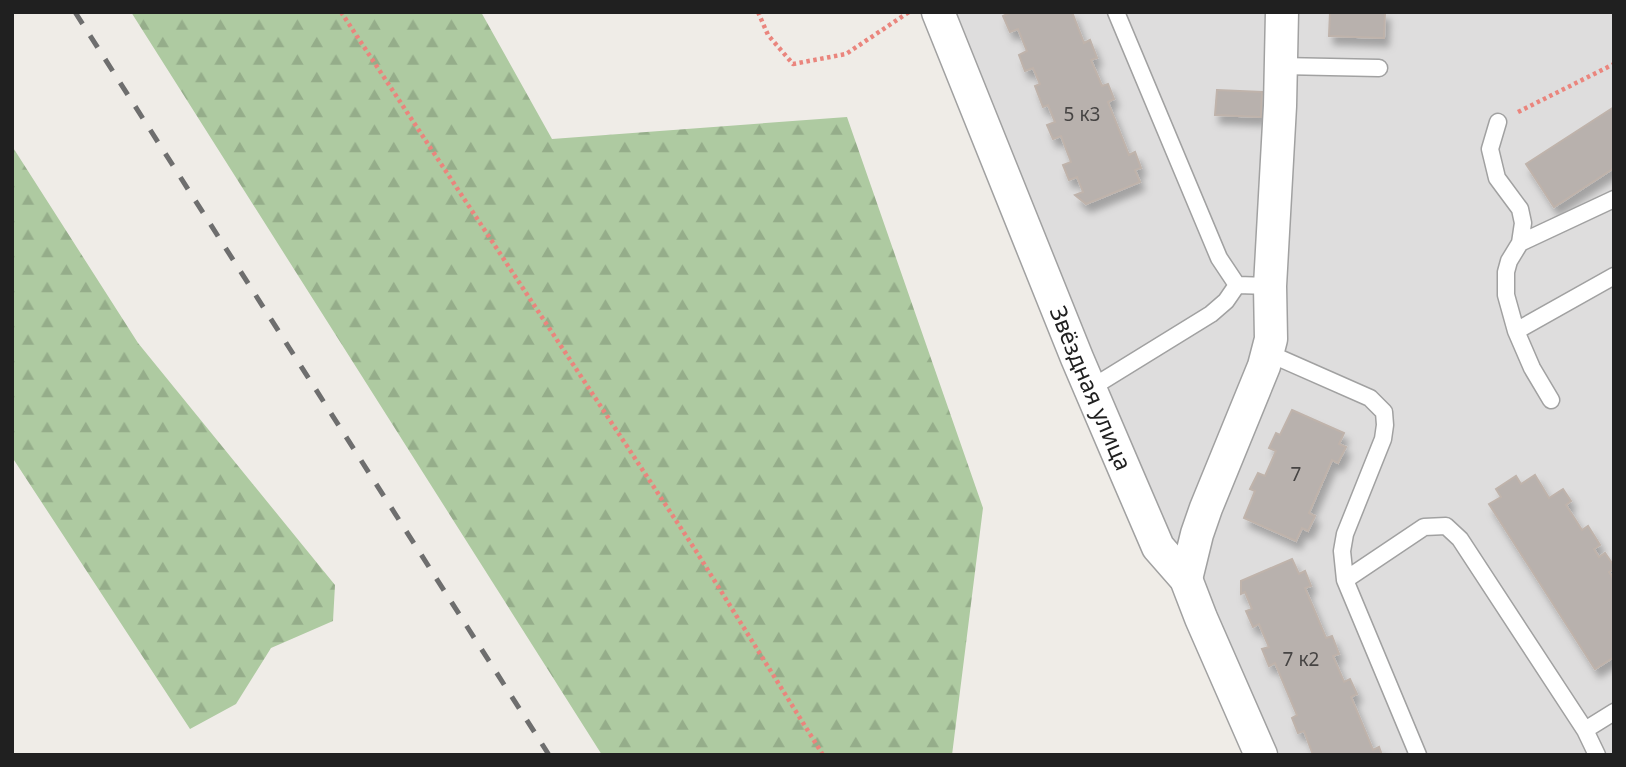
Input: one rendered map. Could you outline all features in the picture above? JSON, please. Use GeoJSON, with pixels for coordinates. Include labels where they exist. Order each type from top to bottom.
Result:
{"type":"FeatureCollection","features":[{"type":"Feature","properties":{"kind":"street","name":"Звёздная улица"},"geometry":{"type":"LineString","coordinates":[[938,12],[1077,358],[1158,547],[1186,579],[1261,755]]}},
{"type":"Feature","properties":{"kind":"street"},"geometry":{"type":"LineString","coordinates":[[1186,579],[1206,508],[1264,366],[1271,339],[1270,286],[1282,12]]}},
{"type":"Feature","properties":{"kind":"lane"},"geometry":{"type":"LineString","coordinates":[[1116,12],[1219,258],[1237,285]]}},
{"type":"Feature","properties":{"kind":"lane"},"geometry":{"type":"LineString","coordinates":[[1281,66],[1379,68]]}},
{"type":"Feature","properties":{"kind":"lane"},"geometry":{"type":"LineString","coordinates":[[1498,122],[1490,149],[1497,177],[1520,209],[1523,223],[1520,243],[1506,272],[1506,295],[1516,331],[1532,368],[1551,400]]}},
{"type":"Feature","properties":{"kind":"lane"},"geometry":{"type":"LineString","coordinates":[[1520,243],[1614,199]]}},
{"type":"Feature","properties":{"kind":"lane"},"geometry":{"type":"LineString","coordinates":[[1516,331],[1614,276]]}},
{"type":"Feature","properties":{"kind":"lane"},"geometry":{"type":"LineString","coordinates":[[1091,388],[1211,314],[1226,301],[1237,285]]}},
{"type":"Feature","properties":{"kind":"lane"},"geometry":{"type":"LineString","coordinates":[[1237,285],[1270,286]]}},
{"type":"Feature","properties":{"kind":"lane"},"geometry":{"type":"LineString","coordinates":[[1268,354],[1370,398],[1384,412],[1383,439],[1345,534],[1342,551],[1345,580],[1418,755]]}},
{"type":"Feature","properties":{"kind":"lane"},"geometry":{"type":"LineString","coordinates":[[1345,580],[1424,527],[1446,527],[1460,539],[1585,730],[1597,755]]}},
{"type":"Feature","properties":{"kind":"lane"},"geometry":{"type":"LineString","coordinates":[[1585,730],[1614,712]]}},
{"type":"Feature","properties":{"kind":"path"},"geometry":{"type":"LineString","coordinates":[[341,12],[696,551],[823,755]]}},
{"type":"Feature","properties":{"kind":"path"},"geometry":{"type":"LineString","coordinates":[[758,12],[768,35],[793,64],[846,54],[909,12]]}},
{"type":"Feature","properties":{"kind":"path"},"geometry":{"type":"LineString","coordinates":[[1498,122],[1614,64]]}},
{"type":"Feature","properties":{"kind":"shaded area"},"geometry":{"type":"Polygon","coordinates":[[[938,12],[1614,12],[1614,755],[1270,755],[1201,618],[938,12]]]}},
{"type":"Feature","properties":{"kind":"green space"},"geometry":{"type":"Polygon","coordinates":[[[131,12],[481,12],[552,139],[847,117],[983,508],[952,755],[602,755],[131,12]]]}},
{"type":"Feature","properties":{"kind":"green space"},"geometry":{"type":"Polygon","coordinates":[[[12,146],[138,343],[335,585],[333,621],[271,648],[236,704],[190,729],[12,457],[12,146]]]}},
{"type":"Feature","properties":{"kind":"building"},"geometry":{"type":"Polygon","coordinates":[[[1011,12],[1072,12],[1084,43],[1090,40],[1097,58],[1091,60],[1102,86],[1108,84],[1114,99],[1108,102],[1129,155],[1135,152],[1141,168],[1135,170],[1140,182],[1086,204],[1075,195],[1083,192],[1077,177],[1069,180],[1063,165],[1071,162],[1061,136],[1053,139],[1047,125],[1055,122],[1048,105],[1043,107],[1035,86],[1040,84],[1033,68],[1025,71],[1019,55],[1027,51],[1018,29],[1010,32],[1003,16],[1011,12]]]}},
{"type":"Feature","properties":{"kind":"building"},"geometry":{"type":"Polygon","coordinates":[[[1330,12],[1385,12],[1384,38],[1329,36],[1330,12]]]}},
{"type":"Feature","properties":{"kind":"building"},"geometry":{"type":"Polygon","coordinates":[[[1217,90],[1262,92],[1261,117],[1215,115],[1217,90]]]}},
{"type":"Feature","properties":{"kind":"building"},"geometry":{"type":"Polygon","coordinates":[[[1614,107],[1614,168],[1554,207],[1526,164],[1614,107]]]}},
{"type":"Feature","properties":{"kind":"building"},"geometry":{"type":"Polygon","coordinates":[[[1292,410],[1344,433],[1339,444],[1346,447],[1338,463],[1332,460],[1309,513],[1315,516],[1308,531],[1302,528],[1296,541],[1244,518],[1255,491],[1250,489],[1258,473],[1265,476],[1276,451],[1269,448],[1276,433],[1280,435],[1292,410]]]}},
{"type":"Feature","properties":{"kind":"building"},"geometry":{"type":"Polygon","coordinates":[[[1535,475],[1549,498],[1563,489],[1571,501],[1566,505],[1582,530],[1588,526],[1600,545],[1594,549],[1599,557],[1605,553],[1614,566],[1609,572],[1614,580],[1614,657],[1595,669],[1489,504],[1501,497],[1496,489],[1516,476],[1521,484],[1535,475]]]}},
{"type":"Feature","properties":{"kind":"building"},"geometry":{"type":"Polygon","coordinates":[[[1292,559],[1299,574],[1305,571],[1311,586],[1305,588],[1326,638],[1332,636],[1339,654],[1333,656],[1344,682],[1350,679],[1357,694],[1351,697],[1373,750],[1379,747],[1382,755],[1313,755],[1304,731],[1298,733],[1292,718],[1297,715],[1275,663],[1269,666],[1262,649],[1269,647],[1259,624],[1253,627],[1246,611],[1252,609],[1245,592],[1241,594],[1241,581],[1292,559]]]}},
{"type":"Feature","properties":{"kind":"railway"},"geometry":{"type":"LineString","coordinates":[[75,12],[549,755]]}}]}
